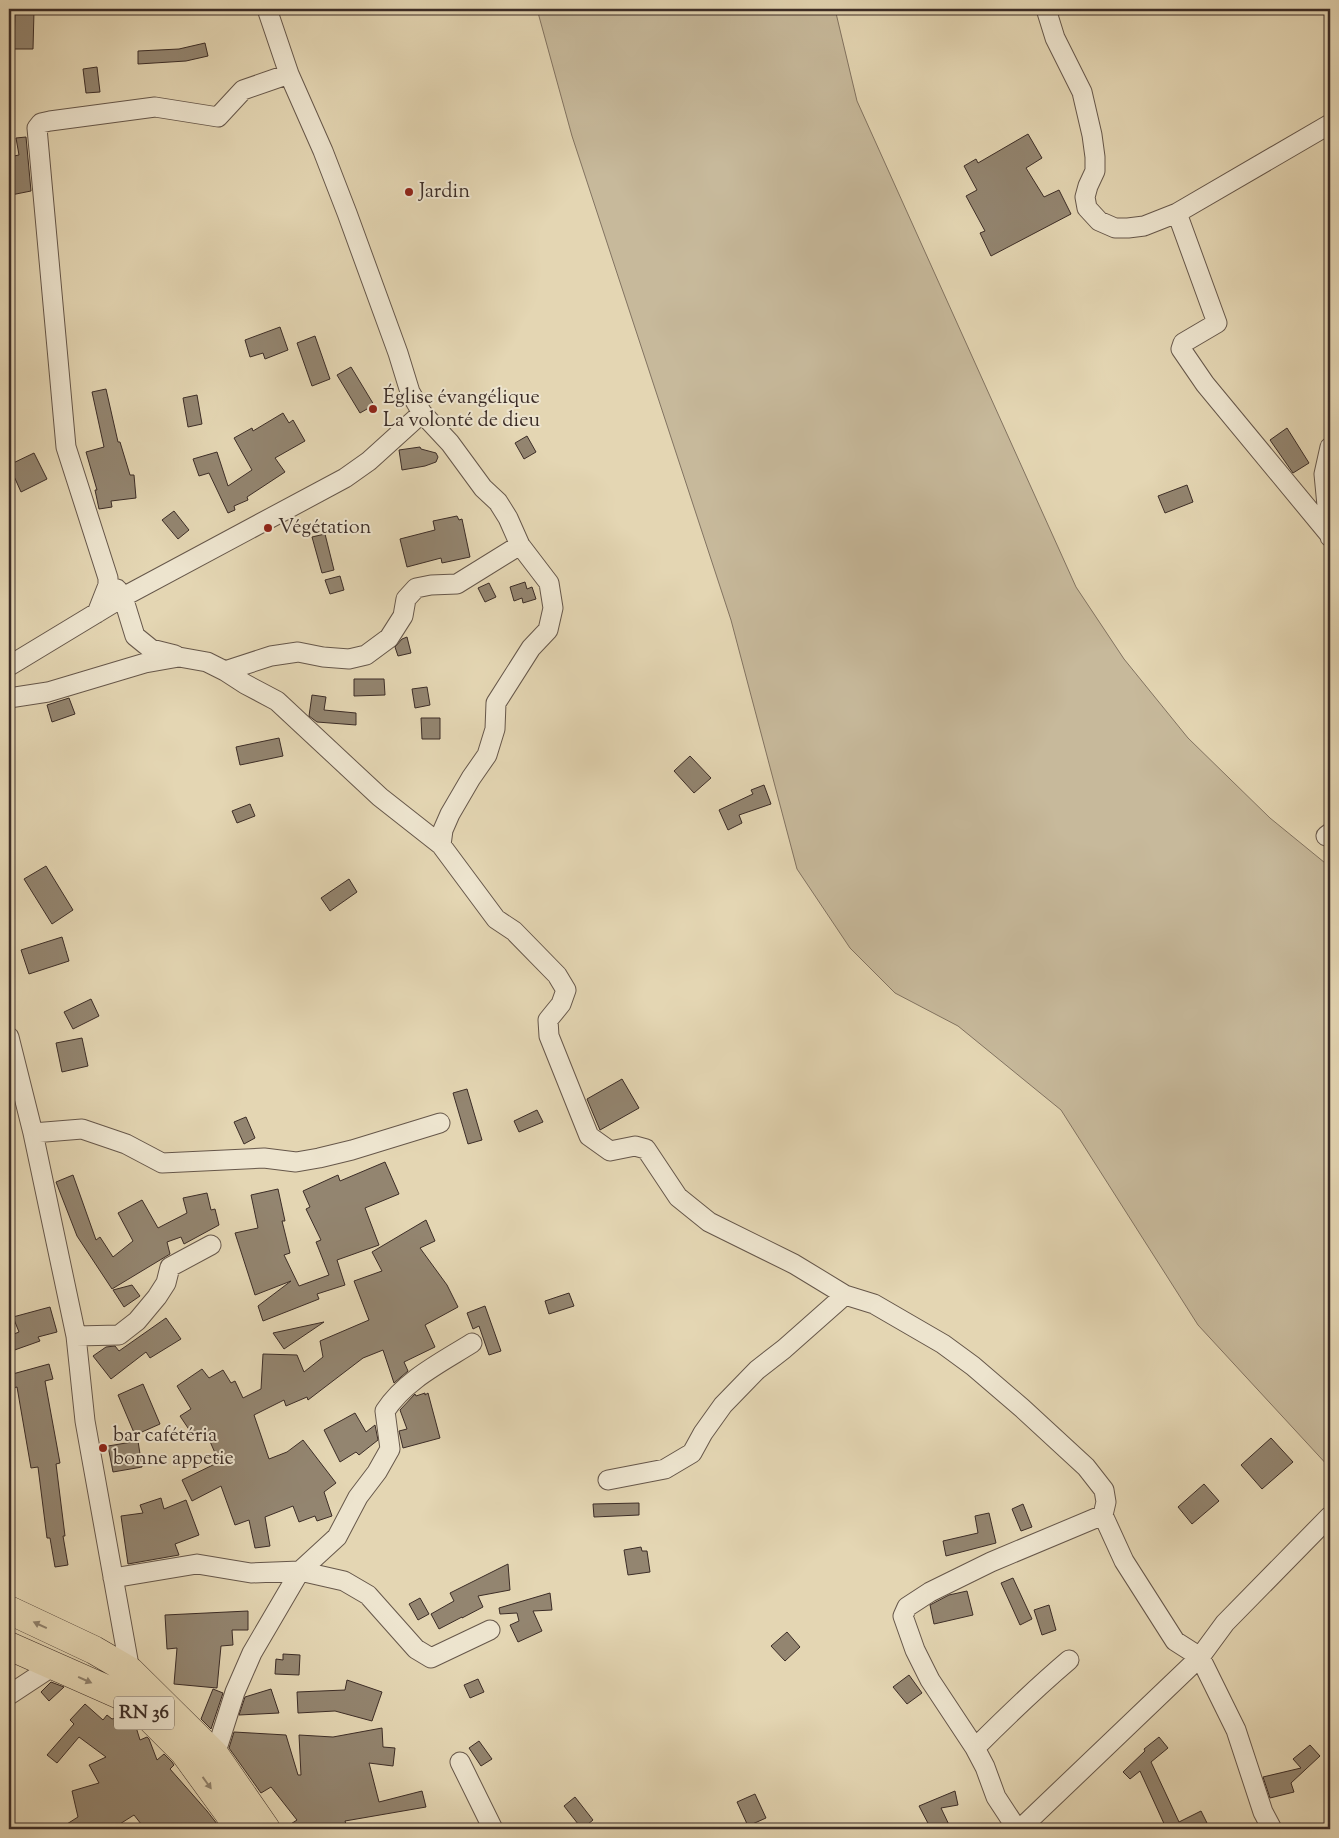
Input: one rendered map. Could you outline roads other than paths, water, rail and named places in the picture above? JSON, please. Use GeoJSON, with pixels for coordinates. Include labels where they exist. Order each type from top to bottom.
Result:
{"type":"FeatureCollection","features":[{"type":"Feature","properties":{"kind":"main road","name":"RN 36"},"geometry":{"type":"LineString","coordinates":[[9,1610],[94,1650],[130,1671],[215,1755],[266,1829]]}},
{"type":"Feature","properties":{"kind":"main road","name":"RN 36"},"geometry":{"type":"LineString","coordinates":[[9,1646],[122,1696],[147,1715],[184,1752],[240,1829]]}},
{"type":"Feature","properties":{"kind":"street"},"geometry":{"type":"LineString","coordinates":[[267,9],[289,74],[333,178],[398,353],[410,392],[422,413],[450,443],[483,488],[498,502],[508,518],[520,546],[549,583],[553,608],[548,630],[531,648],[496,703],[495,729],[489,750],[450,814],[443,830],[441,844]]}},
{"type":"Feature","properties":{"kind":"street"},"geometry":{"type":"LineString","coordinates":[[1046,9],[1056,38],[1082,92],[1092,135],[1095,171],[1085,197],[1087,208],[1099,221],[1115,228],[1144,226],[1177,213],[1330,124]]}},
{"type":"Feature","properties":{"kind":"street"},"geometry":{"type":"LineString","coordinates":[[97,613],[108,585],[108,578],[66,447],[36,139],[37,128],[41,122],[155,108],[218,116],[244,90],[289,74]]}},
{"type":"Feature","properties":{"kind":"street"},"geometry":{"type":"LineString","coordinates":[[1177,213],[1217,323],[1183,343],[1181,349],[1205,384],[1330,536]]}},
{"type":"Feature","properties":{"kind":"street"},"geometry":{"type":"LineString","coordinates":[[9,666],[123,597],[345,478],[370,461],[422,413]]}},
{"type":"Feature","properties":{"kind":"street"},"geometry":{"type":"LineString","coordinates":[[1330,447],[1324,474],[1330,536]]}},
{"type":"Feature","properties":{"kind":"street"},"geometry":{"type":"LineString","coordinates":[[225,671],[271,656],[298,652],[349,659],[366,655],[389,638],[403,616],[406,599],[416,588],[431,585],[457,584],[520,546]]}},
{"type":"Feature","properties":{"kind":"street"},"geometry":{"type":"LineString","coordinates":[[108,585],[115,586],[123,597],[135,636],[151,649],[207,662],[277,701],[380,797],[441,844],[496,919],[520,938],[557,975],[566,990],[561,1004],[548,1020],[549,1036],[589,1136],[610,1152],[636,1146],[646,1149],[678,1197],[709,1222],[794,1264],[845,1295],[874,1304],[943,1344],[973,1366],[1022,1408],[1086,1467],[1104,1490],[1106,1502],[1103,1515],[1124,1561],[1175,1640],[1200,1657],[1236,1730],[1263,1812],[1272,1829]]}},
{"type":"Feature","properties":{"kind":"street"},"geometry":{"type":"LineString","coordinates":[[9,698],[48,692],[145,663],[179,656]]}},
{"type":"Feature","properties":{"kind":"street"},"geometry":{"type":"LineString","coordinates":[[9,1037],[33,1133],[76,1336],[85,1421],[130,1671]]}},
{"type":"Feature","properties":{"kind":"street"},"geometry":{"type":"LineString","coordinates":[[33,1133],[82,1129],[126,1144],[162,1163],[264,1158],[296,1162],[352,1150],[440,1123]]}},
{"type":"Feature","properties":{"kind":"street"},"geometry":{"type":"LineString","coordinates":[[76,1336],[119,1335],[137,1321],[157,1298],[166,1283],[170,1267],[211,1245]]}},
{"type":"Feature","properties":{"kind":"street"},"geometry":{"type":"LineString","coordinates":[[608,1480],[665,1469],[692,1453],[703,1433],[723,1405],[757,1370],[784,1349],[845,1295]]}},
{"type":"Feature","properties":{"kind":"street"},"geometry":{"type":"LineString","coordinates":[[215,1755],[235,1692],[252,1654],[300,1571],[337,1537],[358,1497],[377,1472],[390,1449],[385,1410],[394,1398],[414,1381],[472,1343]]}},
{"type":"Feature","properties":{"kind":"street"},"geometry":{"type":"LineString","coordinates":[[1103,1515],[992,1562],[930,1592],[907,1607],[903,1616],[930,1680],[975,1748],[996,1797],[1018,1829],[1200,1657],[1225,1623],[1330,1516]]}},
{"type":"Feature","properties":{"kind":"street"},"geometry":{"type":"LineString","coordinates":[[113,1578],[197,1564],[251,1573],[300,1571],[344,1581],[368,1595],[416,1649],[431,1658],[490,1630]]}},
{"type":"Feature","properties":{"kind":"street"},"geometry":{"type":"LineString","coordinates":[[975,1748],[1012,1714],[1035,1689],[1069,1660]]}},
{"type":"Feature","properties":{"kind":"street"},"geometry":{"type":"LineString","coordinates":[[9,1695],[53,1666]]}},
{"type":"Feature","properties":{"kind":"street"},"geometry":{"type":"LineString","coordinates":[[460,1762],[493,1829]]}},
{"type":"Feature","properties":{"kind":"place","name":"Jardin"},"geometry":{"type":"Point","coordinates":[409,192]}},
{"type":"Feature","properties":{"kind":"place","name":"Église évangélique La volonté de dieu"},"geometry":{"type":"Point","coordinates":[373,409]}},
{"type":"Feature","properties":{"kind":"place","name":"Végétation"},"geometry":{"type":"Point","coordinates":[268,528]}},
{"type":"Feature","properties":{"kind":"place","name":"bar cafétéria bonne appetie"},"geometry":{"type":"Point","coordinates":[103,1448]}}]}
